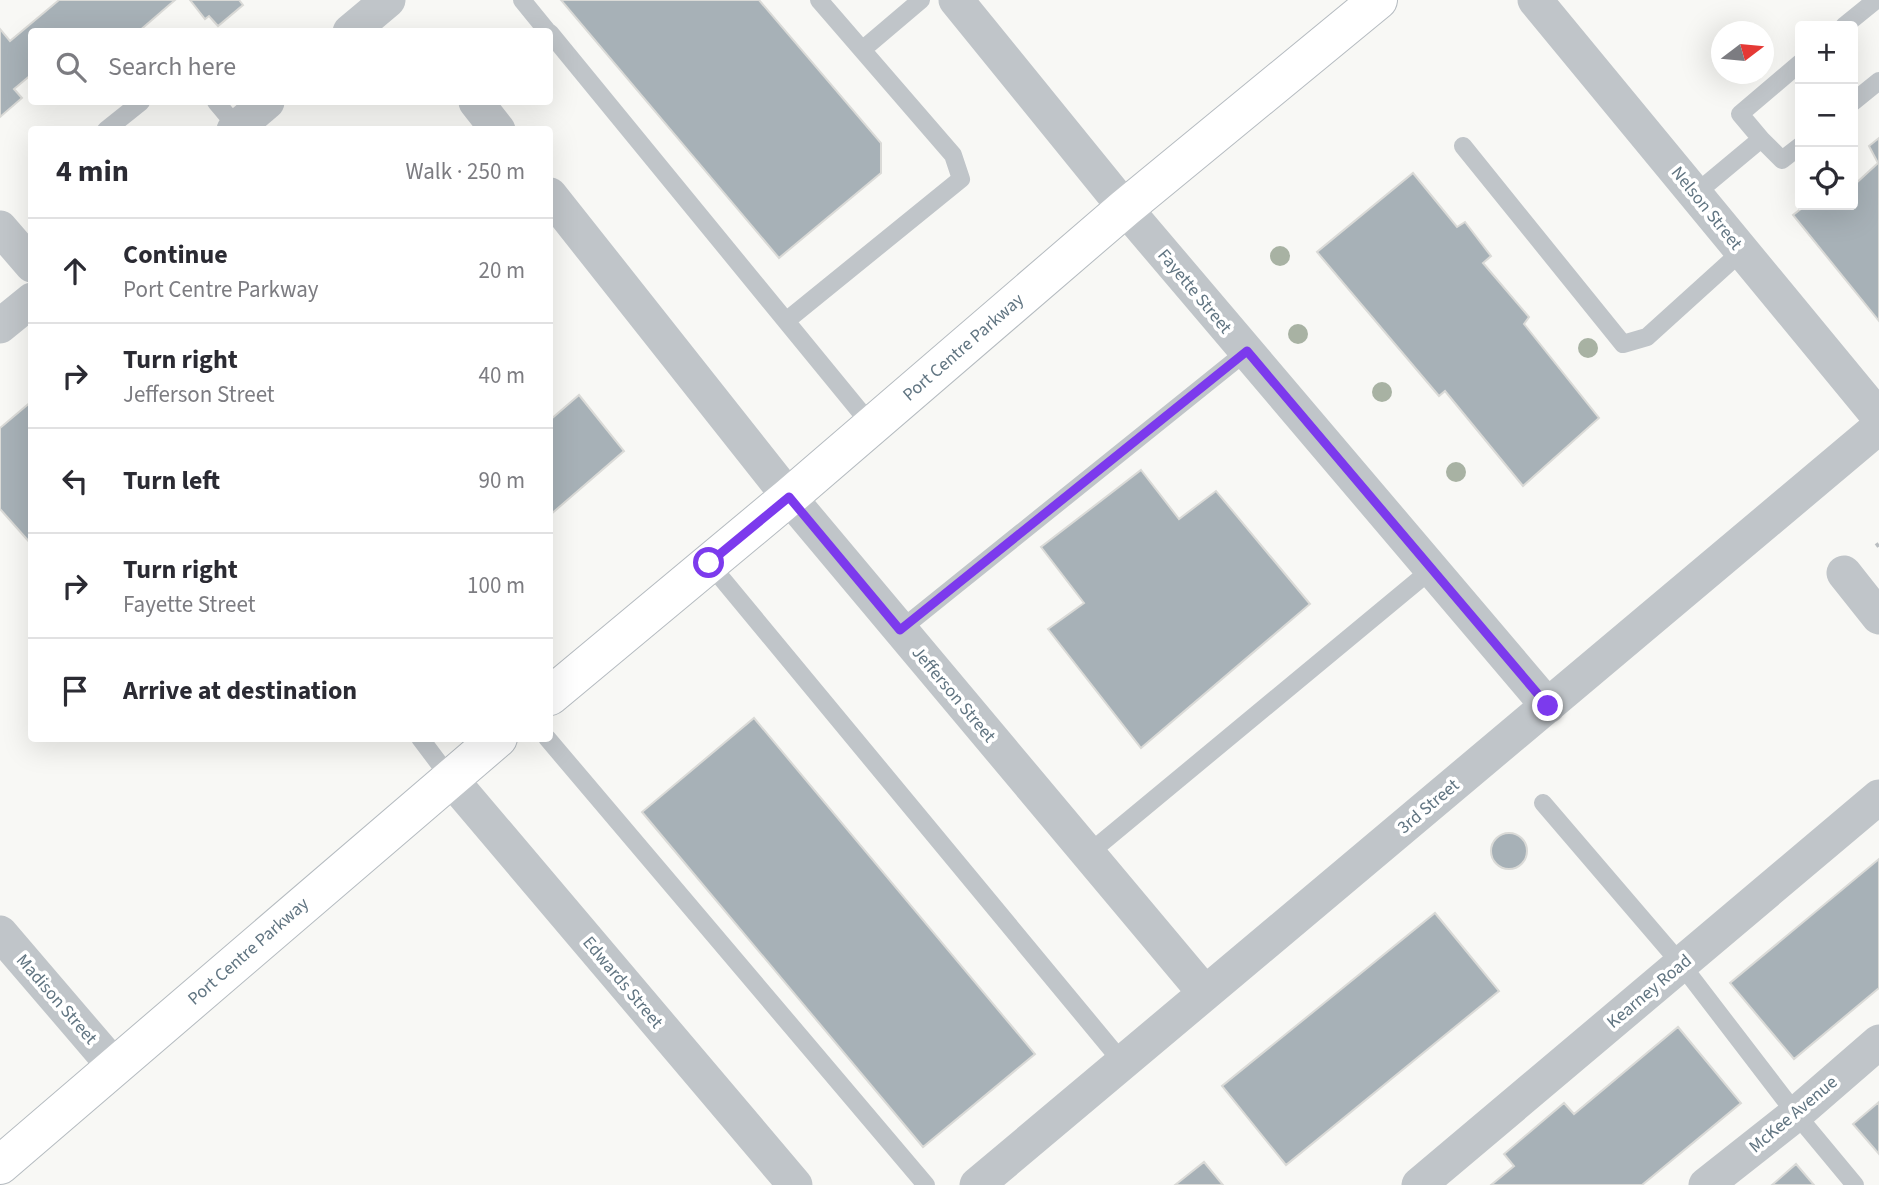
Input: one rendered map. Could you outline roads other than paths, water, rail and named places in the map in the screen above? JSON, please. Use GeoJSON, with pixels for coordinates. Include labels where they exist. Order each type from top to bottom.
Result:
{"type":"FeatureCollection","features":[{"type":"Feature","properties":{"kind":"main road","name":"Port Centre Parkway"},"geometry":{"type":"LineString","coordinates":[[553,693],[789,497],[1125,208],[1378,0]]}},
{"type":"Feature","properties":{"kind":"main road","name":"Port Centre Parkway"},"geometry":{"type":"LineString","coordinates":[[0,1165],[493,742]]}},
{"type":"Feature","properties":{"kind":"street","name":"Fayette Street"},"geometry":{"type":"LineString","coordinates":[[956,0],[1125,208],[1548,706]]}},
{"type":"Feature","properties":{"kind":"street","name":"Nelson Street"},"geometry":{"type":"LineString","coordinates":[[1535,0],[1879,416]]}},
{"type":"Feature","properties":{"kind":"street"},"geometry":{"type":"LineString","coordinates":[[354,28],[379,3]]}},
{"type":"Feature","properties":{"kind":"street"},"geometry":{"type":"LineString","coordinates":[[229,119],[260,105]]}},
{"type":"Feature","properties":{"kind":"street"},"geometry":{"type":"LineString","coordinates":[[478,105],[495,126]]}},
{"type":"Feature","properties":{"kind":"street","name":"Jefferson Street"},"geometry":{"type":"LineString","coordinates":[[553,199],[789,497],[1205,993]]}},
{"type":"Feature","properties":{"kind":"street"},"geometry":{"type":"LineString","coordinates":[[0,228],[28,260]]}},
{"type":"Feature","properties":{"kind":"street"},"geometry":{"type":"LineString","coordinates":[[0,326],[28,303]]}},
{"type":"Feature","properties":{"kind":"street","name":"3rd Street"},"geometry":{"type":"LineString","coordinates":[[976,1185],[1879,427]]}},
{"type":"Feature","properties":{"kind":"street"},"geometry":{"type":"LineString","coordinates":[[1844,573],[1879,617]]}},
{"type":"Feature","properties":{"kind":"street","name":"Edwards Street"},"geometry":{"type":"LineString","coordinates":[[450,778],[795,1185]]}},
{"type":"Feature","properties":{"kind":"street","name":"Kearney Road"},"geometry":{"type":"LineString","coordinates":[[1419,1185],[1879,797]]}},
{"type":"Feature","properties":{"kind":"street","name":"Madison Street"},"geometry":{"type":"LineString","coordinates":[[0,933],[114,1066]]}},
{"type":"Feature","properties":{"kind":"street","name":"McKee Avenue"},"geometry":{"type":"LineString","coordinates":[[1706,1185],[1796,1114],[1879,1042]]}},
{"type":"Feature","properties":{"kind":"lane"},"geometry":{"type":"LineString","coordinates":[[522,0],[546,28]]}},
{"type":"Feature","properties":{"kind":"lane"},"geometry":{"type":"LineString","coordinates":[[786,321],[961,179],[953,155],[819,0]]}},
{"type":"Feature","properties":{"kind":"lane"},"geometry":{"type":"LineString","coordinates":[[862,50],[921,0]]}},
{"type":"Feature","properties":{"kind":"lane"},"geometry":{"type":"LineString","coordinates":[[1850,21],[1876,0]]}},
{"type":"Feature","properties":{"kind":"lane"},"geometry":{"type":"LineString","coordinates":[[553,37],[872,426]]}},
{"type":"Feature","properties":{"kind":"lane"},"geometry":{"type":"LineString","coordinates":[[1795,67],[1740,114],[1782,160],[1799,147]]}},
{"type":"Feature","properties":{"kind":"lane"},"geometry":{"type":"LineString","coordinates":[[1858,98],[1879,80]]}},
{"type":"Feature","properties":{"kind":"lane"},"geometry":{"type":"LineString","coordinates":[[111,126],[137,105]]}},
{"type":"Feature","properties":{"kind":"lane"},"geometry":{"type":"LineString","coordinates":[[1695,194],[1762,139]]}},
{"type":"Feature","properties":{"kind":"lane"},"geometry":{"type":"LineString","coordinates":[[1463,146],[1623,344],[1647,337],[1742,251]]}},
{"type":"Feature","properties":{"kind":"lane"},"geometry":{"type":"LineString","coordinates":[[900,630],[1247,351]]}},
{"type":"Feature","properties":{"kind":"lane"},"geometry":{"type":"LineString","coordinates":[[709,563],[1123,1062]]}},
{"type":"Feature","properties":{"kind":"lane"},"geometry":{"type":"LineString","coordinates":[[1088,854],[1432,569]]}},
{"type":"Feature","properties":{"kind":"lane"},"geometry":{"type":"LineString","coordinates":[[423,742],[450,778]]}},
{"type":"Feature","properties":{"kind":"lane"},"geometry":{"type":"LineString","coordinates":[[550,742],[926,1185]]}},
{"type":"Feature","properties":{"kind":"lane"},"geometry":{"type":"LineString","coordinates":[[1543,803],[1681,964],[1796,1114],[1855,1185]]}}]}
